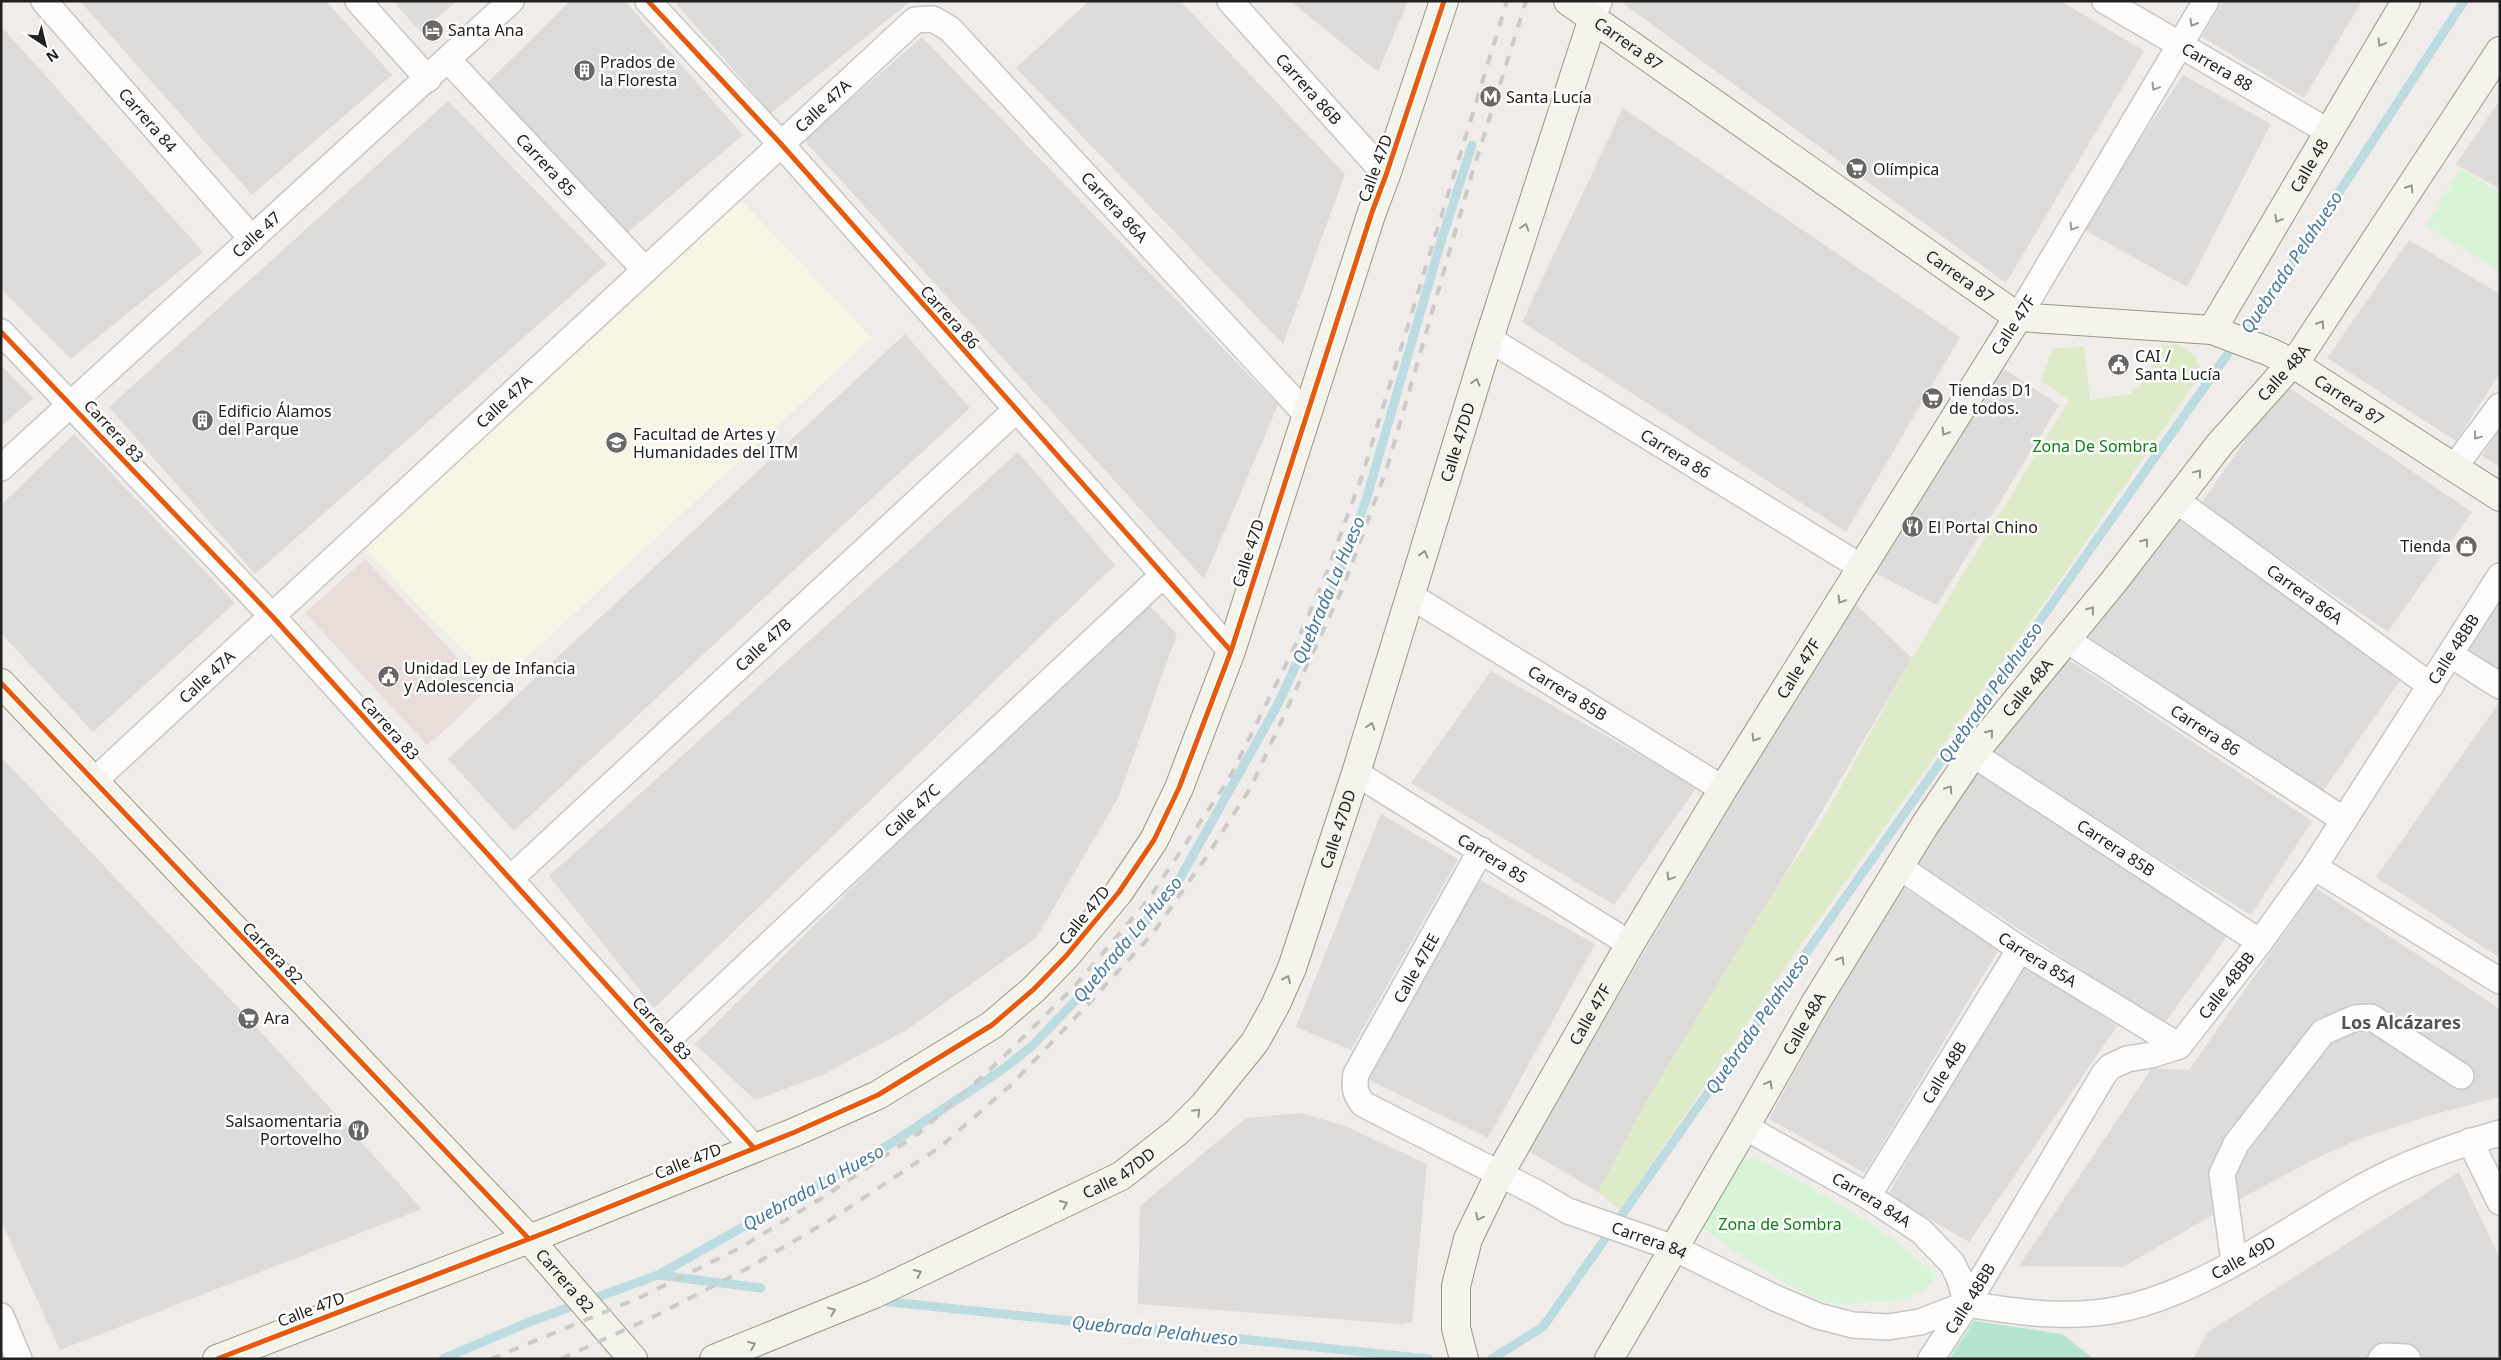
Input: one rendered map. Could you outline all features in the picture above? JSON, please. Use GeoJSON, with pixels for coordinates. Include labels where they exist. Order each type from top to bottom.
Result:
{"type":"FeatureCollection","features":[{"type":"Feature","properties":{"kind":"street","name":"Carrera 84"},"geometry":{"type":"LineString","coordinates":[[44,1],[252,239]]}},
{"type":"Feature","properties":{"kind":"street"},"geometry":{"type":"LineString","coordinates":[[358,1],[428,80]]}},
{"type":"Feature","properties":{"kind":"street","name":"Calle 47"},"geometry":{"type":"LineString","coordinates":[[1,468],[449,61],[511,1]]}},
{"type":"Feature","properties":{"kind":"street","name":"Carrera 86"},"geometry":{"type":"LineString","coordinates":[[648,1],[780,144],[1231,651]]}},
{"type":"Feature","properties":{"kind":"street","name":"Carrera 86B"},"geometry":{"type":"LineString","coordinates":[[1230,1],[1386,175]]}},
{"type":"Feature","properties":{"kind":"street","name":"Calle 47D"},"geometry":{"type":"LineString","coordinates":[[218,1359],[529,1239],[753,1147],[795,1132],[878,1095],[942,1058],[992,1025],[1034,990],[1066,956],[1119,892],[1154,840],[1179,788],[1231,651],[1372,212],[1444,1]]}},
{"type":"Feature","properties":{"kind":"street","name":"Carrera 87"},"geometry":{"type":"LineString","coordinates":[[1568,1],[1596,10],[2018,317],[2220,333],[2281,358],[2455,466],[2500,497]]}},
{"type":"Feature","properties":{"kind":"street","name":"Carrera 88"},"geometry":{"type":"LineString","coordinates":[[2104,1],[2329,132]]}},
{"type":"Feature","properties":{"kind":"street","name":"Calle 47F"},"geometry":{"type":"LineString","coordinates":[[1463,1357],[1456,1328],[1456,1286],[1468,1239],[1500,1173],[1630,944],[1723,790],[2018,317],[2206,1]]}},
{"type":"Feature","properties":{"kind":"street","name":"Calle 48"},"geometry":{"type":"LineString","coordinates":[[2220,333],[2261,251],[2406,1]]}},
{"type":"Feature","properties":{"kind":"street","name":"Calle 47DD"},"geometry":{"type":"LineString","coordinates":[[714,1359],[874,1294],[1121,1176],[1177,1132],[1231,1073],[1255,1042],[1275,1006],[1292,968],[1356,773],[1489,339],[1596,10]]}},
{"type":"Feature","properties":{"kind":"street","name":"Calle 47A"},"geometry":{"type":"LineString","coordinates":[[93,782],[915,20]]}},
{"type":"Feature","properties":{"kind":"street","name":"Carrera 86A"},"geometry":{"type":"LineString","coordinates":[[915,20],[933,20],[950,30],[1306,414]]}},
{"type":"Feature","properties":{"kind":"street","name":"Calle 48A"},"geometry":{"type":"LineString","coordinates":[[1609,1359],[1816,1002],[1898,866],[1973,754],[2067,640],[2177,501],[2281,358],[2306,346],[2500,51]]}},
{"type":"Feature","properties":{"kind":"street","name":"Carrera 85"},"geometry":{"type":"LineString","coordinates":[[449,61],[645,270]]}},
{"type":"Feature","properties":{"kind":"street","name":"Carrera 83"},"geometry":{"type":"LineString","coordinates":[[1,332],[272,616],[753,1147]]}},
{"type":"Feature","properties":{"kind":"street","name":"Carrera 86"},"geometry":{"type":"LineString","coordinates":[[1489,339],[1861,567]]}},
{"type":"Feature","properties":{"kind":"street"},"geometry":{"type":"LineString","coordinates":[[2455,466],[2500,406]]}},
{"type":"Feature","properties":{"kind":"street","name":"Calle 47B"},"geometry":{"type":"LineString","coordinates":[[510,879],[1016,410]]}},
{"type":"Feature","properties":{"kind":"street","name":"Carrera 86A"},"geometry":{"type":"LineString","coordinates":[[2177,501],[2431,686]]}},
{"type":"Feature","properties":{"kind":"street","name":"Calle 47C"},"geometry":{"type":"LineString","coordinates":[[661,1046],[1163,575]]}},
{"type":"Feature","properties":{"kind":"street","name":"Calle 48BB"},"geometry":{"type":"LineString","coordinates":[[1931,1359],[2104,1074],[2110,1067],[2126,1059],[2151,1055],[2179,1046],[2260,942],[2314,867],[2500,576]]}},
{"type":"Feature","properties":{"kind":"street","name":"Carrera 85B"},"geometry":{"type":"LineString","coordinates":[[1411,596],[1723,790]]}},
{"type":"Feature","properties":{"kind":"street","name":"Carrera 86"},"geometry":{"type":"LineString","coordinates":[[2067,640],[2344,820]]}},
{"type":"Feature","properties":{"kind":"street"},"geometry":{"type":"LineString","coordinates":[[2451,655],[2500,686]]}},
{"type":"Feature","properties":{"kind":"street","name":"Carrera 82"},"geometry":{"type":"LineString","coordinates":[[1,683],[529,1239],[626,1351]]}},
{"type":"Feature","properties":{"kind":"street","name":"Carrera 85B"},"geometry":{"type":"LineString","coordinates":[[1973,754],[2260,942]]}},
{"type":"Feature","properties":{"kind":"street","name":"Carrera 85"},"geometry":{"type":"LineString","coordinates":[[1356,773],[1630,944]]}},
{"type":"Feature","properties":{"kind":"street","name":"Calle 47EE"},"geometry":{"type":"LineString","coordinates":[[1354,1086],[1356,1074],[1481,850]]}},
{"type":"Feature","properties":{"kind":"street","name":"Carrera 85A"},"geometry":{"type":"LineString","coordinates":[[1898,866],[2020,949],[2179,1046]]}},
{"type":"Feature","properties":{"kind":"street"},"geometry":{"type":"LineString","coordinates":[[2314,867],[2500,980]]}},
{"type":"Feature","properties":{"kind":"street","name":"Calle 48B"},"geometry":{"type":"LineString","coordinates":[[1868,1196],[2020,949]]}},
{"type":"Feature","properties":{"kind":"street"},"geometry":{"type":"LineString","coordinates":[[2234,1262],[2222,1174],[2236,1144],[2323,1032],[2355,1018],[2371,1017],[2461,1076]]}},
{"type":"Feature","properties":{"kind":"street","name":"Carrera 84"},"geometry":{"type":"LineString","coordinates":[[1354,1086],[1357,1097],[1363,1104],[1500,1173],[1578,1215],[1674,1248],[1795,1307],[1853,1325],[1869,1327],[1904,1326],[1937,1317],[1966,1304]]}},
{"type":"Feature","properties":{"kind":"street","name":"Carrera 84A"},"geometry":{"type":"LineString","coordinates":[[1745,1127],[1868,1196],[1922,1231],[1945,1254],[1959,1277],[1966,1304]]}},
{"type":"Feature","properties":{"kind":"street","name":"Calle 49D"},"geometry":{"type":"LineString","coordinates":[[1966,1304],[2031,1313],[2068,1315],[2121,1309],[2167,1295],[2234,1262],[2389,1173],[2470,1141],[2500,1133]]}},
{"type":"Feature","properties":{"kind":"street"},"geometry":{"type":"LineString","coordinates":[[2470,1141],[2500,1202]]}},
{"type":"Feature","properties":{"kind":"street"},"geometry":{"type":"LineString","coordinates":[[1,1316],[19,1359]]}},
{"type":"Feature","properties":{"kind":"street"},"geometry":{"type":"LineString","coordinates":[[2381,1359],[2384,1356],[2406,1357],[2408,1359]]}},
{"type":"Feature","properties":{"kind":"shaded area"},"geometry":{"type":"Polygon","coordinates":[[[80,1],[326,1],[392,75],[252,195],[80,1]]]}},
{"type":"Feature","properties":{"kind":"shaded area","name":"Santa Ana"},"geometry":{"type":"Polygon","coordinates":[[[393,1],[457,1],[420,31],[393,1]]]}},
{"type":"Feature","properties":{"kind":"shaded area"},"geometry":{"type":"Polygon","coordinates":[[[570,1],[625,1],[743,135],[628,232],[487,83],[570,1]]]}},
{"type":"Feature","properties":{"kind":"shaded area"},"geometry":{"type":"Polygon","coordinates":[[[674,1],[911,1],[771,113],[674,1]]]}},
{"type":"Feature","properties":{"kind":"shaded area"},"geometry":{"type":"Polygon","coordinates":[[[1089,1],[1180,1],[1345,174],[1283,344],[1016,68],[1089,1]]]}},
{"type":"Feature","properties":{"kind":"shaded area"},"geometry":{"type":"Polygon","coordinates":[[[1290,1],[1408,1],[1378,72],[1290,1]]]}},
{"type":"Feature","properties":{"kind":"shaded area"},"geometry":{"type":"Polygon","coordinates":[[[2061,1],[2144,51],[2006,283],[1621,2],[2061,1]]]}},
{"type":"Feature","properties":{"kind":"shaded area"},"geometry":{"type":"Polygon","coordinates":[[[2223,1],[2362,1],[2304,98],[2202,37],[2223,1]]]}},
{"type":"Feature","properties":{"kind":"shaded area"},"geometry":{"type":"Polygon","coordinates":[[[1,26],[203,252],[71,359],[1,289],[1,26]]]}},
{"type":"Feature","properties":{"kind":"shaded area"},"geometry":{"type":"Polygon","coordinates":[[[922,37],[1278,405],[1204,579],[804,140],[922,37]]]}},
{"type":"Feature","properties":{"kind":"shaded area"},"geometry":{"type":"Polygon","coordinates":[[[2183,75],[2271,124],[2187,287],[2081,228],[2183,75]]]}},
{"type":"Feature","properties":{"kind":"shaded area"},"geometry":{"type":"Polygon","coordinates":[[[2500,100],[2500,189],[2456,164],[2500,100]]]}},
{"type":"Feature","properties":{"kind":"shaded area"},"geometry":{"type":"Polygon","coordinates":[[[448,101],[607,264],[255,574],[109,407],[448,101]]]}},
{"type":"Feature","properties":{"kind":"shaded area"},"geometry":{"type":"Polygon","coordinates":[[[1623,108],[1960,337],[1846,532],[1522,322],[1623,108]]]}},
{"type":"Feature","properties":{"kind":"shaded area","name":"Facultad de Artes y Humanidades del ITM"},"geometry":{"type":"Polygon","coordinates":[[[735,194],[872,338],[499,683],[429,617],[366,549],[735,194]]]}},
{"type":"Feature","properties":{"kind":"shaded area"},"geometry":{"type":"Polygon","coordinates":[[[2409,240],[2500,294],[2500,373],[2456,441],[2327,358],[2409,240]]]}},
{"type":"Feature","properties":{"kind":"shaded area"},"geometry":{"type":"Polygon","coordinates":[[[905,334],[970,408],[514,831],[448,759],[905,334]]]}},
{"type":"Feature","properties":{"kind":"shaded area"},"geometry":{"type":"Polygon","coordinates":[[[1,365],[33,398],[1,427],[1,365]]]}},
{"type":"Feature","properties":{"kind":"shaded area"},"geometry":{"type":"Polygon","coordinates":[[[1998,365],[2059,405],[1937,605],[1875,573],[1998,365]]]}},
{"type":"Feature","properties":{"kind":"shaded area"},"geometry":{"type":"Polygon","coordinates":[[[2284,384],[2472,512],[2388,632],[2201,504],[2284,384]]]}},
{"type":"Feature","properties":{"kind":"shaded area"},"geometry":{"type":"Polygon","coordinates":[[[2500,429],[2500,467],[2482,456],[2500,429]]]}},
{"type":"Feature","properties":{"kind":"shaded area"},"geometry":{"type":"Polygon","coordinates":[[[74,434],[235,603],[93,732],[1,633],[1,505],[74,434]]]}},
{"type":"Feature","properties":{"kind":"shaded area"},"geometry":{"type":"Polygon","coordinates":[[[1018,452],[1115,565],[654,1008],[549,876],[1018,452]]]}},
{"type":"Feature","properties":{"kind":"shaded area"},"geometry":{"type":"Polygon","coordinates":[[[2180,521],[2401,679],[2323,791],[2087,639],[2180,521]]]}},
{"type":"Feature","properties":{"kind":"shaded area"},"geometry":{"type":"Polygon","coordinates":[[[365,559],[487,689],[455,721],[427,745],[305,613],[365,559]]]}},
{"type":"Feature","properties":{"kind":"shaded area"},"geometry":{"type":"Polygon","coordinates":[[[1846,595],[1912,658],[1598,1192],[1527,1150],[1850,604],[1846,595]]]}},
{"type":"Feature","properties":{"kind":"shaded area"},"geometry":{"type":"Polygon","coordinates":[[[2500,599],[2500,673],[2464,652],[2500,599]]]}},
{"type":"Feature","properties":{"kind":"shaded area"},"geometry":{"type":"Polygon","coordinates":[[[1147,603],[1177,634],[1119,796],[1036,938],[905,1031],[820,1076],[755,1100],[695,1044],[880,860],[1147,603]]]}},
{"type":"Feature","properties":{"kind":"shaded area"},"geometry":{"type":"Polygon","coordinates":[[[2068,659],[2312,821],[2251,915],[1987,752],[2068,659]]]}},
{"type":"Feature","properties":{"kind":"shaded area"},"geometry":{"type":"Polygon","coordinates":[[[1491,671],[1697,787],[1614,905],[1411,783],[1491,671]]]}},
{"type":"Feature","properties":{"kind":"shaded area"},"geometry":{"type":"Polygon","coordinates":[[[2500,701],[2500,958],[2376,877],[2500,701]]]}},
{"type":"Feature","properties":{"kind":"shaded area"},"geometry":{"type":"Polygon","coordinates":[[[1,757],[248,1018],[422,1209],[60,1350],[1,1221],[1,757]]]}},
{"type":"Feature","properties":{"kind":"shaded area"},"geometry":{"type":"Polygon","coordinates":[[[1972,770],[2230,932],[2164,1024],[1918,863],[1972,770]]]}},
{"type":"Feature","properties":{"kind":"shaded area"},"geometry":{"type":"Polygon","coordinates":[[[1381,814],[1458,859],[1351,1050],[1296,1027],[1381,814]]]}},
{"type":"Feature","properties":{"kind":"shaded area"},"geometry":{"type":"Polygon","coordinates":[[[1477,878],[1595,944],[1488,1138],[1367,1079],[1477,878]]]}},
{"type":"Feature","properties":{"kind":"shaded area"},"geometry":{"type":"Polygon","coordinates":[[[1897,884],[1999,949],[1865,1173],[1769,1119],[1897,884]]]}},
{"type":"Feature","properties":{"kind":"shaded area"},"geometry":{"type":"Polygon","coordinates":[[[2316,888],[2500,1009],[2500,1097],[2428,1116],[2357,1140],[2311,1161],[2242,1198],[2123,1267],[2019,1266],[2152,1068],[2189,1070],[2316,888]]]}},
{"type":"Feature","properties":{"kind":"shaded area"},"geometry":{"type":"Polygon","coordinates":[[[2020,960],[2117,1026],[1969,1242],[1888,1195],[2020,960]]]}},
{"type":"Feature","properties":{"kind":"shaded area"},"geometry":{"type":"Polygon","coordinates":[[[1301,1113],[1345,1126],[1427,1164],[1412,1322],[1400,1324],[1138,1304],[1140,1206],[1246,1118],[1301,1113]]]}},
{"type":"Feature","properties":{"kind":"shaded area"},"geometry":{"type":"Polygon","coordinates":[[[2459,1172],[2500,1259],[2500,1359],[2193,1359],[2208,1332],[2459,1172]]]}},
{"type":"Feature","properties":{"kind":"green space"},"geometry":{"type":"Polygon","coordinates":[[[2461,169],[2500,193],[2500,272],[2426,225],[2461,169]]]}},
{"type":"Feature","properties":{"kind":"green space","name":"Zona De Sombra"},"geometry":{"type":"Polygon","coordinates":[[[2177,344],[2195,356],[2202,372],[2053,590],[1793,956],[1620,1210],[1598,1192],[1647,1100],[1758,917],[1825,815],[1912,658],[2069,400],[2041,381],[2052,349],[2084,346],[2090,400],[2131,394],[2151,374],[2154,347],[2177,344]]]}},
{"type":"Feature","properties":{"kind":"green space","name":"Zona de Sombra"},"geometry":{"type":"Polygon","coordinates":[[[1756,1158],[1851,1211],[1897,1243],[1937,1276],[1924,1289],[1903,1299],[1840,1304],[1801,1291],[1765,1271],[1701,1226],[1738,1159],[1756,1158]]]}},
{"type":"Feature","properties":{"kind":"green space"},"geometry":{"type":"Polygon","coordinates":[[[1974,1321],[2062,1334],[2094,1359],[1949,1359],[1974,1321]]]}},
{"type":"Feature","properties":{"kind":"waterway","name":"Quebrada Pelahueso"},"geometry":{"type":"LineString","coordinates":[[1491,1359],[1543,1327],[2312,234],[2464,1]]}},
{"type":"Feature","properties":{"kind":"waterway","name":"Quebrada La Hueso"},"geometry":{"type":"LineString","coordinates":[[443,1359],[529,1322],[658,1275],[892,1143],[1003,1069],[1032,1046],[1106,969],[1175,887],[1277,706],[1340,571],[1366,500],[1439,248],[1472,145]]}},
{"type":"Feature","properties":{"kind":"waterway","name":"Quebrada Pelahueso"},"geometry":{"type":"LineString","coordinates":[[658,1275],[761,1288]]}},
{"type":"Feature","properties":{"kind":"waterway","name":"Quebrada Pelahueso"},"geometry":{"type":"LineString","coordinates":[[881,1301],[1429,1359]]}},
{"type":"Feature","properties":{"kind":"railway"},"geometry":{"type":"LineString","coordinates":[[491,1359],[641,1297],[738,1249],[822,1198],[919,1133],[996,1064],[1074,987],[1148,900],[1229,779],[1295,646],[1325,577],[1362,476],[1507,1]]}},
{"type":"Feature","properties":{"kind":"railway"},"geometry":{"type":"LineString","coordinates":[[561,1359],[657,1315],[748,1268],[835,1217],[940,1147],[1011,1085],[1153,933],[1207,856],[1251,787],[1344,585],[1387,468],[1471,177],[1526,1]]}},
{"type":"Feature","properties":{"kind":"cycle path"},"geometry":{"type":"LineString","coordinates":[[648,1],[781,144],[1231,651]]}},
{"type":"Feature","properties":{"kind":"cycle path"},"geometry":{"type":"LineString","coordinates":[[217,1359],[547,1232],[795,1132],[878,1095],[992,1025],[1034,989],[1066,956],[1119,892],[1154,840],[1179,788],[1231,651],[1372,212],[1444,1]]}},
{"type":"Feature","properties":{"kind":"cycle path"},"geometry":{"type":"LineString","coordinates":[[1,332],[272,616],[753,1147]]}},
{"type":"Feature","properties":{"kind":"cycle path"},"geometry":{"type":"LineString","coordinates":[[1,683],[529,1239]]}},
{"type":"Feature","properties":{"kind":"place","name":"Santa Ana"},"geometry":{"type":"Point","coordinates":[432,30]}},
{"type":"Feature","properties":{"kind":"place","name":"Prados de la Floresta"},"geometry":{"type":"Point","coordinates":[584,71]}},
{"type":"Feature","properties":{"kind":"place","name":"Santa Lucía"},"geometry":{"type":"Point","coordinates":[1490,97]}},
{"type":"Feature","properties":{"kind":"place","name":"Olímpica"},"geometry":{"type":"Point","coordinates":[1857,169]}},
{"type":"Feature","properties":{"kind":"place","name":"CAI / Santa Lucía"},"geometry":{"type":"Point","coordinates":[2119,365]}},
{"type":"Feature","properties":{"kind":"place","name":"Tiendas D1 de todos."},"geometry":{"type":"Point","coordinates":[1933,399]}},
{"type":"Feature","properties":{"kind":"place","name":"Edificio Álamos del Parque"},"geometry":{"type":"Point","coordinates":[202,420]}},
{"type":"Feature","properties":{"kind":"place","name":"Facultad de Artes y Humanidades del ITM"},"geometry":{"type":"Point","coordinates":[617,443]}},
{"type":"Feature","properties":{"kind":"place","name":"El Portal Chino"},"geometry":{"type":"Point","coordinates":[1912,527]}},
{"type":"Feature","properties":{"kind":"place","name":"Tienda"},"geometry":{"type":"Point","coordinates":[2467,546]}},
{"type":"Feature","properties":{"kind":"place","name":"Unidad Ley de Infancia y Adolescencia"},"geometry":{"type":"Point","coordinates":[388,677]}},
{"type":"Feature","properties":{"kind":"place","name":"Ara"},"geometry":{"type":"Point","coordinates":[248,1018]}},
{"type":"Feature","properties":{"kind":"place","name":"Salsaomentaria Portovelho"},"geometry":{"type":"Point","coordinates":[358,1130]}},
{"type":"Feature","properties":{"kind":"district","name":"Los Alcázares"},"geometry":{"type":"Point","coordinates":[2401,1022]}}]}
